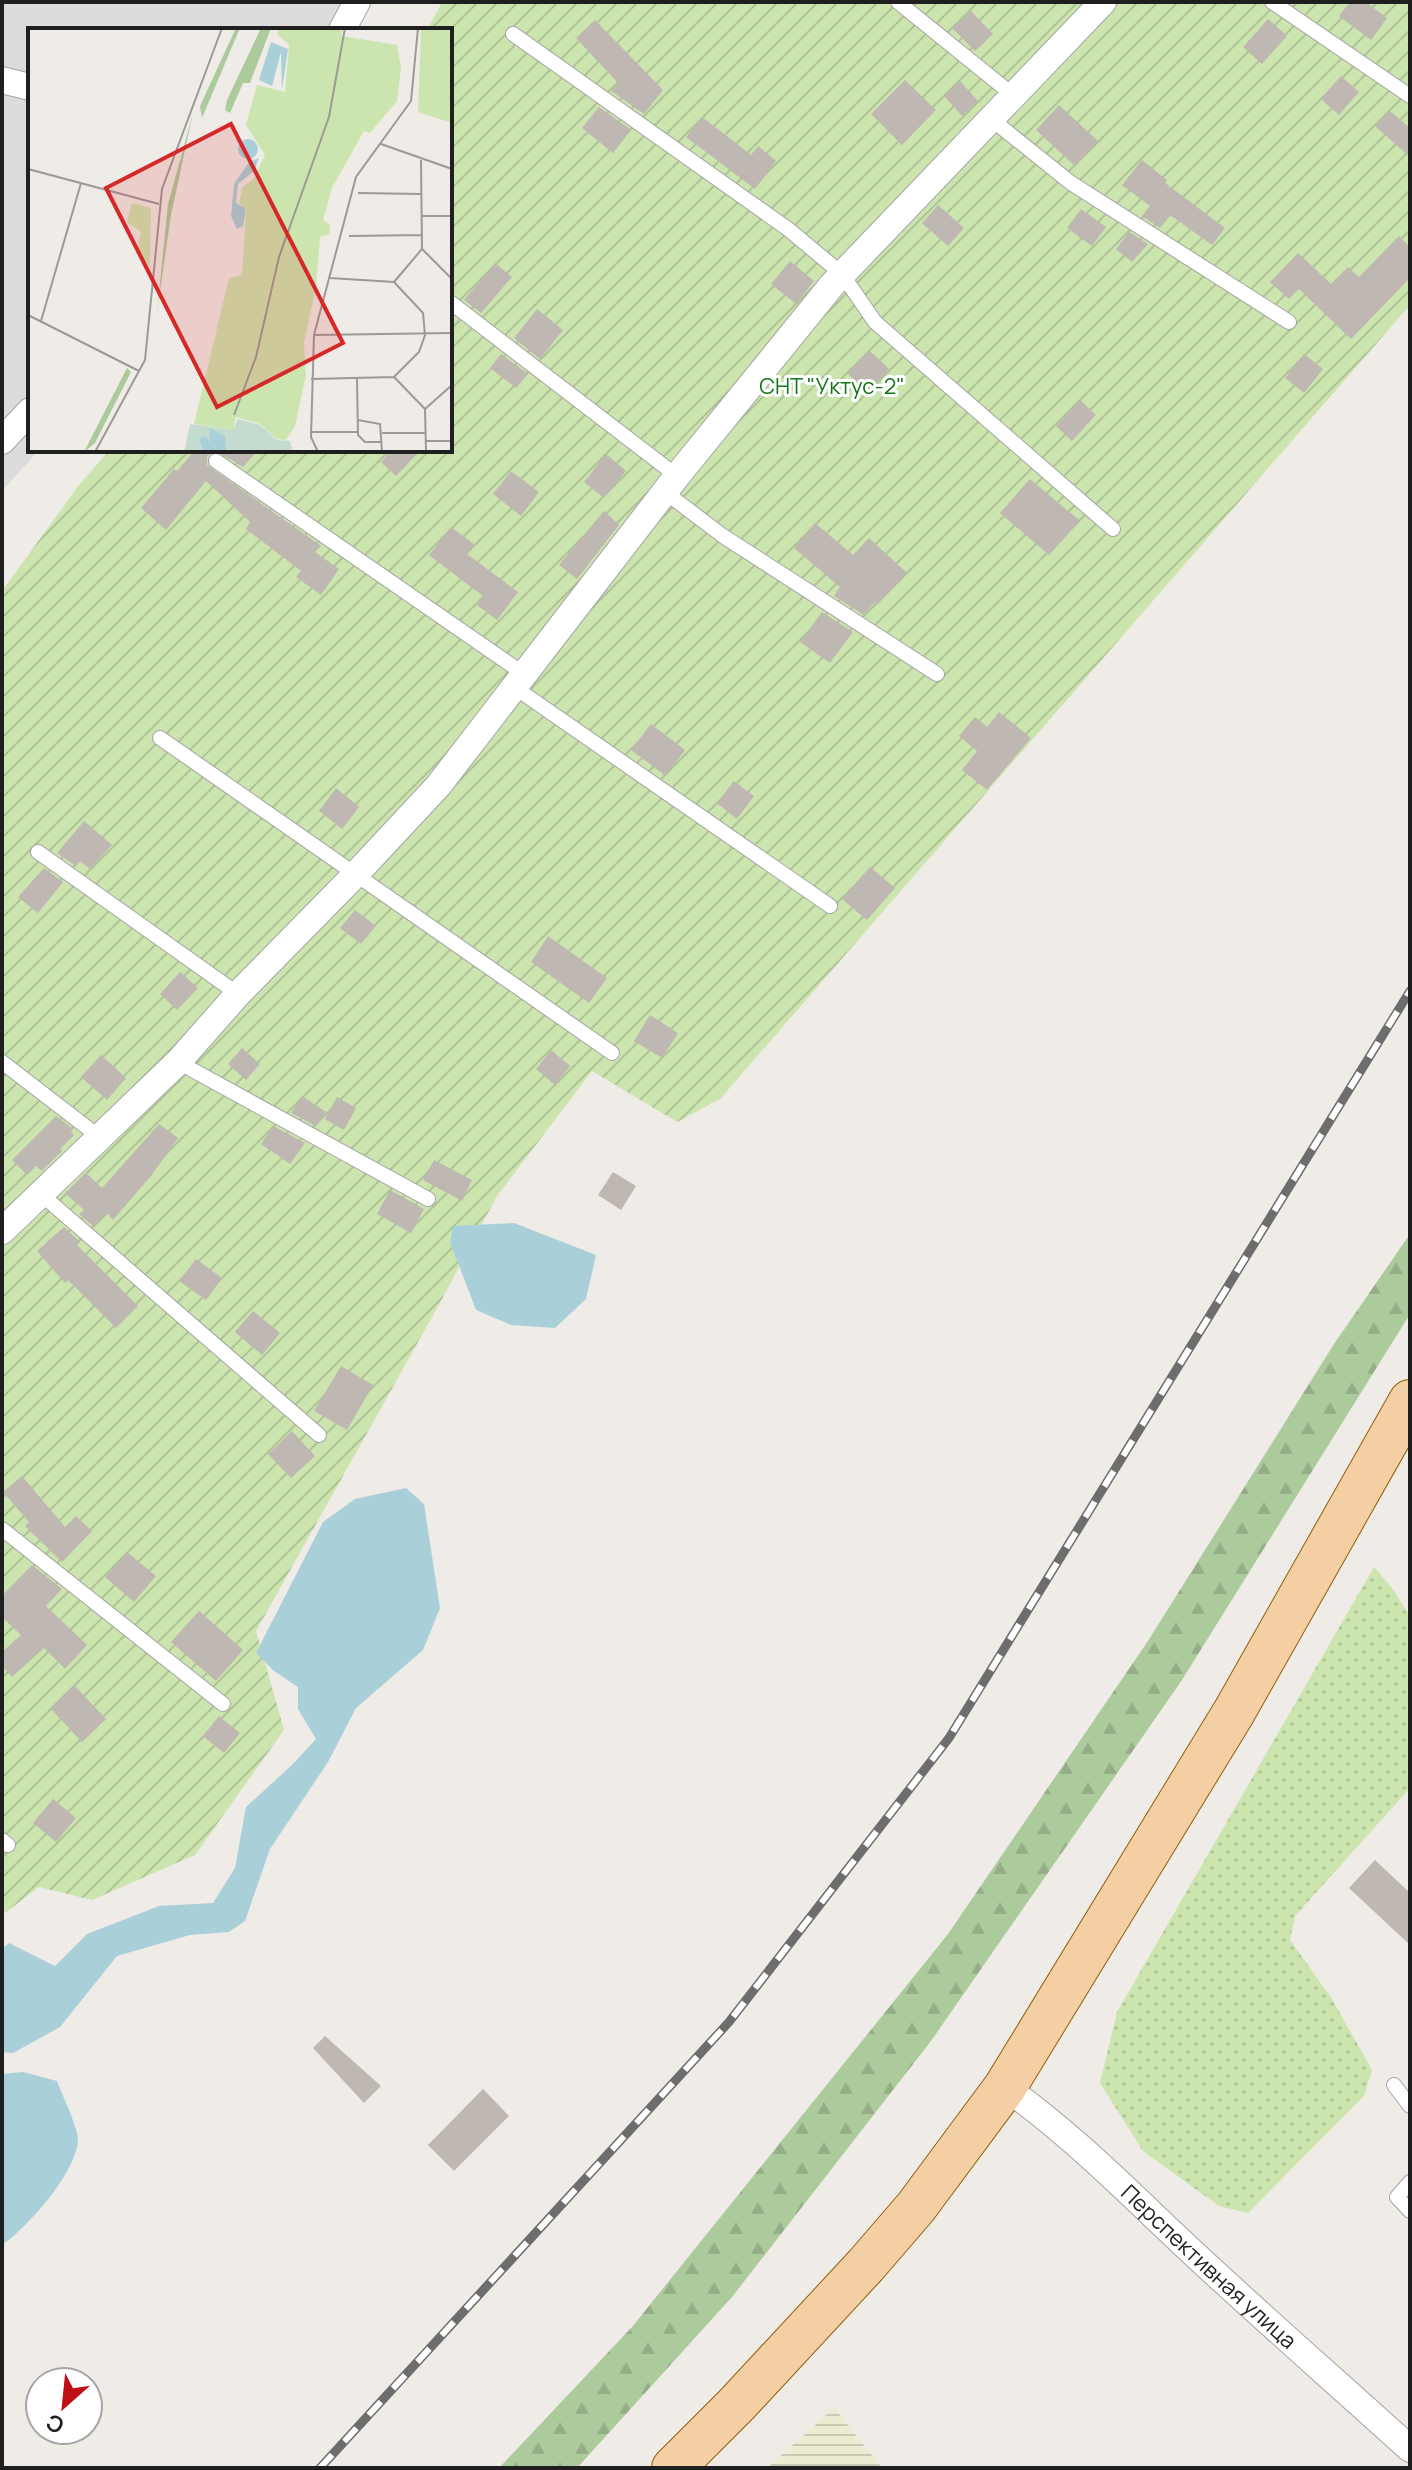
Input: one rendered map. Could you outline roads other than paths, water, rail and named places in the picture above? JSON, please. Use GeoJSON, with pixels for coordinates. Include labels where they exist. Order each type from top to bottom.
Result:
{"type":"FeatureCollection","features":[{"type":"Feature","properties":{"kind":"main road"},"geometry":{"type":"LineString","coordinates":[[673,2468],[866,2265],[916,2207],[1005,2087],[1234,1712],[1410,1401]]}},
{"type":"Feature","properties":{"kind":"street"},"geometry":{"type":"LineString","coordinates":[[343,28],[357,2]]}},
{"type":"Feature","properties":{"kind":"street"},"geometry":{"type":"LineString","coordinates":[[2,1231],[178,1062],[238,994],[438,786],[671,484],[842,274],[1103,2]]}},
{"type":"Feature","properties":{"kind":"street"},"geometry":{"type":"LineString","coordinates":[[2,80],[28,86]]}},
{"type":"Feature","properties":{"kind":"street"},"geometry":{"type":"LineString","coordinates":[[2,441],[28,413]]}},
{"type":"Feature","properties":{"kind":"street","name":"Перспективная улица"},"geometry":{"type":"LineString","coordinates":[[1005,2087],[1040,2112],[1120,2182],[1410,2449]]}},
{"type":"Feature","properties":{"kind":"lane"},"geometry":{"type":"LineString","coordinates":[[898,2],[1013,95]]}},
{"type":"Feature","properties":{"kind":"lane"},"geometry":{"type":"LineString","coordinates":[[1272,2],[1410,96]]}},
{"type":"Feature","properties":{"kind":"lane"},"geometry":{"type":"LineString","coordinates":[[513,34],[788,229],[842,274],[875,322],[1113,529]]}},
{"type":"Feature","properties":{"kind":"lane"},"geometry":{"type":"LineString","coordinates":[[990,118],[1071,183],[1289,322]]}},
{"type":"Feature","properties":{"kind":"lane"},"geometry":{"type":"LineString","coordinates":[[452,304],[671,484],[723,536],[937,674]]}},
{"type":"Feature","properties":{"kind":"lane"},"geometry":{"type":"LineString","coordinates":[[216,461],[830,906]]}},
{"type":"Feature","properties":{"kind":"lane"},"geometry":{"type":"LineString","coordinates":[[160,738],[612,1053]]}},
{"type":"Feature","properties":{"kind":"lane"},"geometry":{"type":"LineString","coordinates":[[38,852],[238,994]]}},
{"type":"Feature","properties":{"kind":"lane"},"geometry":{"type":"LineString","coordinates":[[2,1062],[98,1136]]}},
{"type":"Feature","properties":{"kind":"lane"},"geometry":{"type":"LineString","coordinates":[[178,1062],[428,1199]]}},
{"type":"Feature","properties":{"kind":"lane"},"geometry":{"type":"LineString","coordinates":[[42,1195],[319,1435]]}},
{"type":"Feature","properties":{"kind":"lane"},"geometry":{"type":"LineString","coordinates":[[2,1529],[223,1704]]}},
{"type":"Feature","properties":{"kind":"lane"},"geometry":{"type":"LineString","coordinates":[[1394,2085],[1410,2106]]}},
{"type":"Feature","properties":{"kind":"lane"},"geometry":{"type":"LineString","coordinates":[[1410,2182],[1397,2197],[1410,2211]]}},
{"type":"Feature","properties":{"kind":"water"},"geometry":{"type":"Polygon","coordinates":[[[514,1223],[596,1255],[586,1299],[555,1328],[511,1325],[476,1310],[450,1242],[453,1226],[514,1223]]]}},
{"type":"Feature","properties":{"kind":"water"},"geometry":{"type":"Polygon","coordinates":[[[406,1488],[424,1504],[440,1608],[423,1650],[356,1708],[328,1762],[270,1849],[245,1921],[229,1932],[190,1935],[117,1956],[60,2027],[13,2053],[2,2052],[2,1949],[9,1943],[55,1966],[87,1934],[159,1906],[213,1903],[235,1868],[246,1807],[316,1739],[298,1709],[298,1687],[274,1671],[256,1653],[323,1522],[355,1499],[406,1488]]]}},
{"type":"Feature","properties":{"kind":"water"},"geometry":{"type":"Polygon","coordinates":[[[23,2072],[57,2081],[78,2140],[69,2168],[60,2183],[25,2226],[2,2245],[2,2074],[23,2072]]]}},
{"type":"Feature","properties":{"kind":"railway"},"geometry":{"type":"LineString","coordinates":[[320,2468],[729,2022],[949,1738],[1410,991]]}},
{"type":"Feature","properties":{"kind":"park label","name":"СНТ \"Уктус-2\""},"geometry":{"type":"Point","coordinates":[832,386]}}]}
